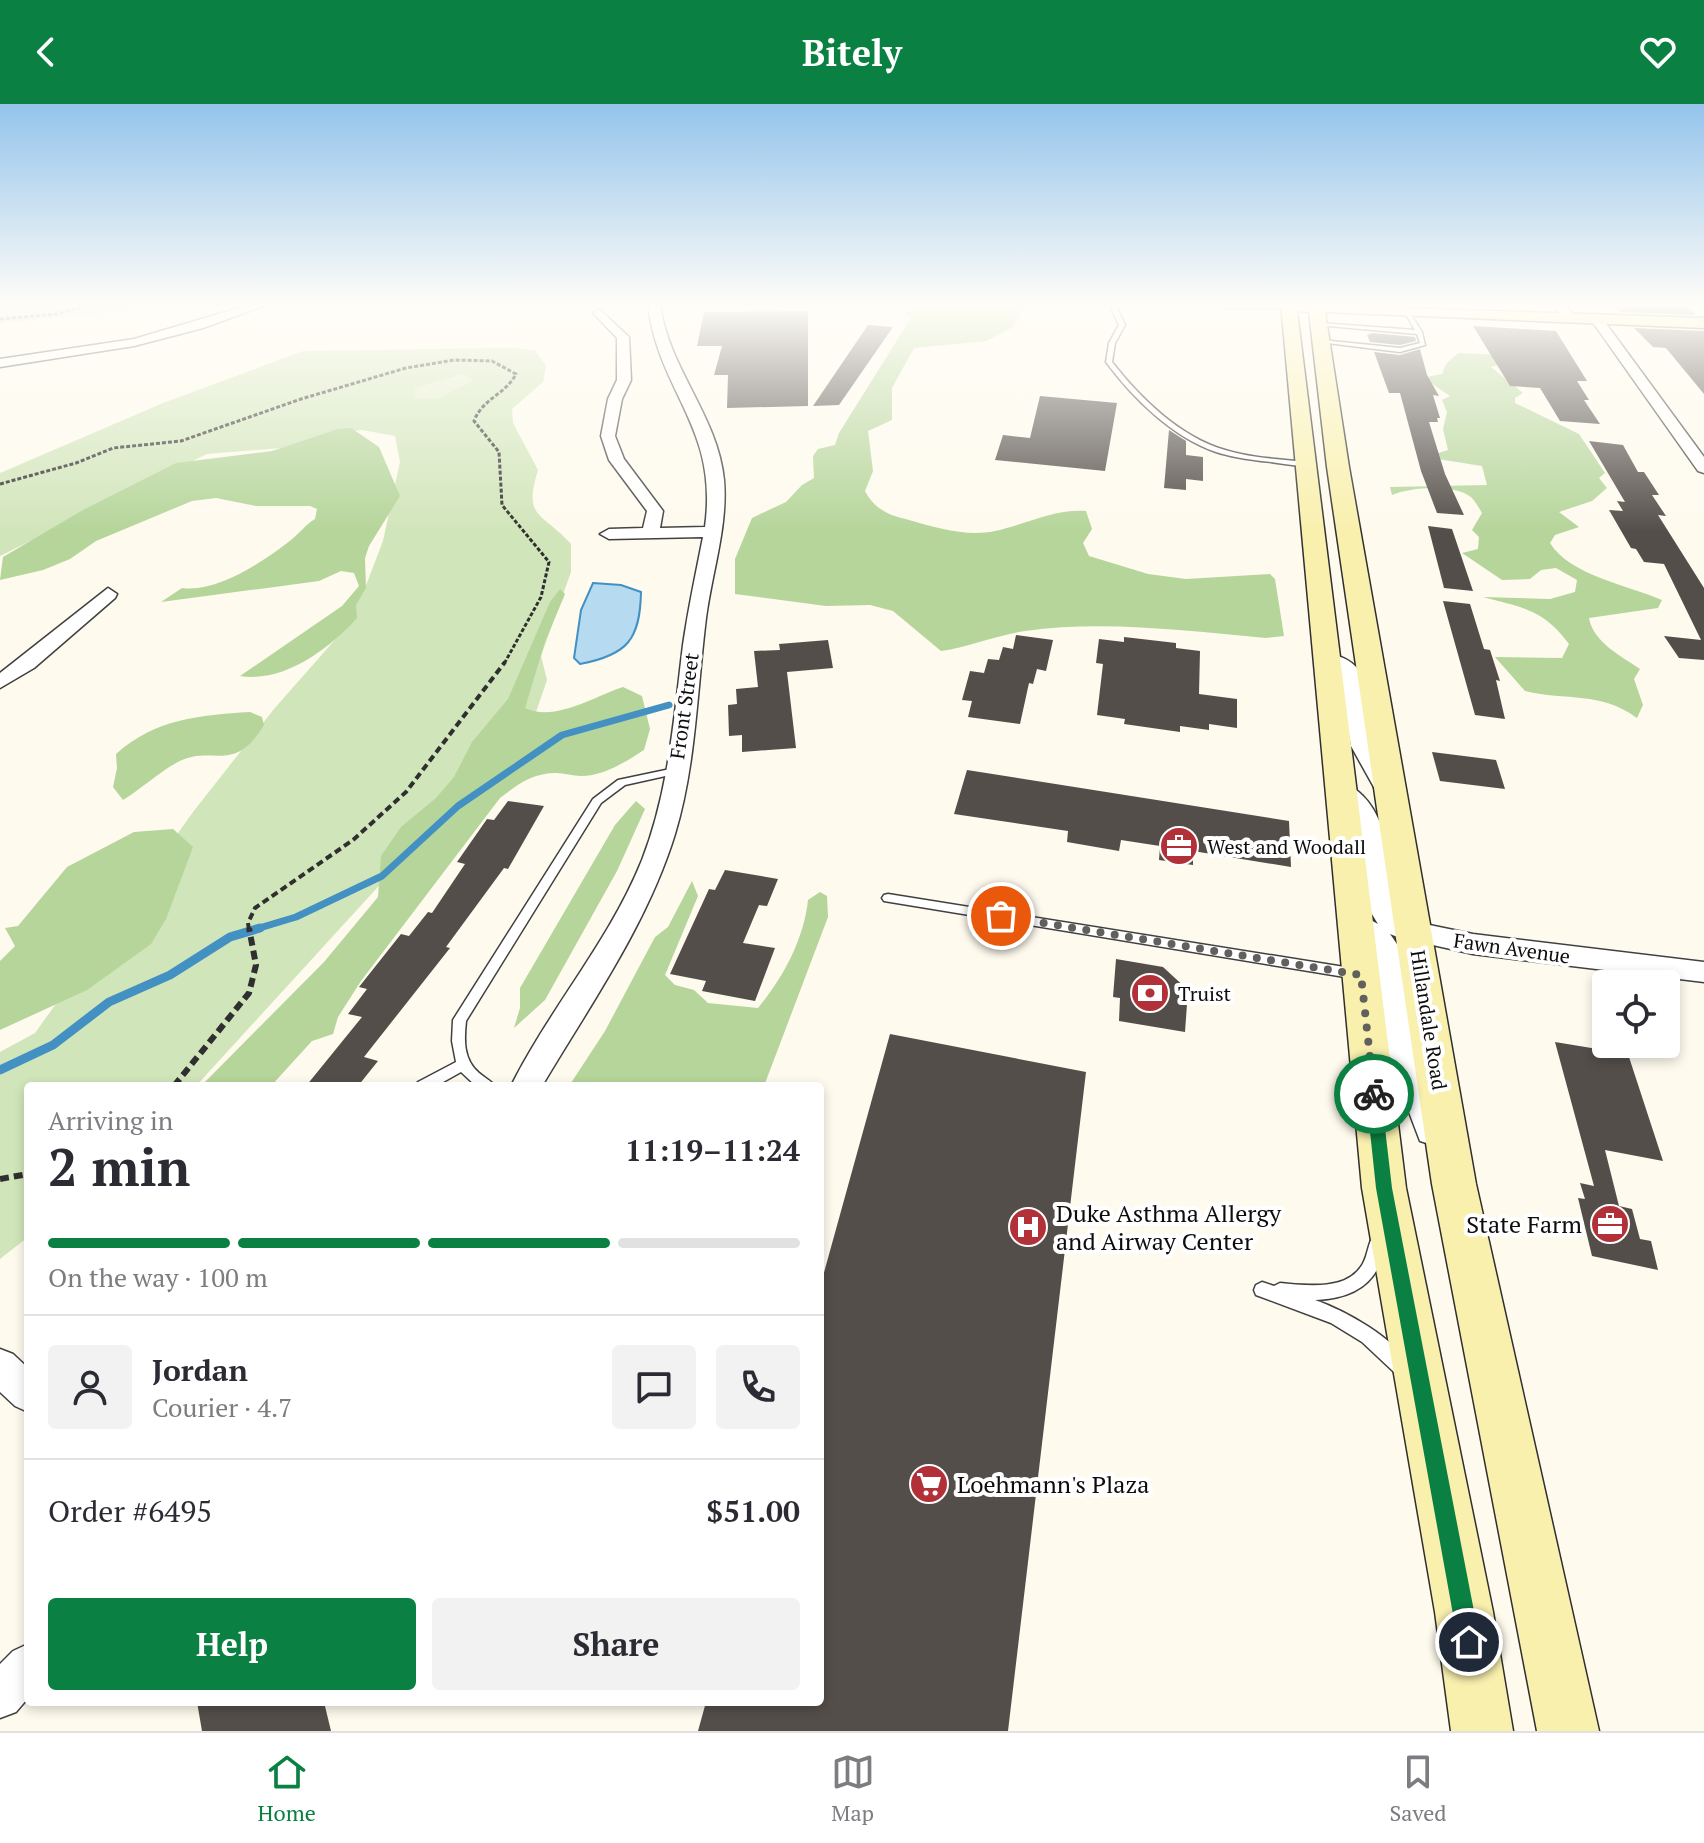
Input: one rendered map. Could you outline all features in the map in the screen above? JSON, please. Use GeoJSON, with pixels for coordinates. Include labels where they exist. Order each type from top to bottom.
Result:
{"type":"FeatureCollection","features":[{"type":"Feature","properties":{"kind":"main road"},"geometry":{"type":"LineString","coordinates":[[1307,380],[1306,464],[1384,1188],[1464,1612],[1482,1731]]}},
{"type":"Feature","properties":{"kind":"main road","name":"Hillandale Road"},"geometry":{"type":"LineString","coordinates":[[1321,380],[1415,932],[1454,1184],[1568,1731]]}},
{"type":"Feature","properties":{"kind":"street"},"geometry":{"type":"LineString","coordinates":[[638,380],[608,436],[617,460],[655,511],[650,533]]}},
{"type":"Feature","properties":{"kind":"street","name":"Front Street"},"geometry":{"type":"LineString","coordinates":[[528,1082],[654,861],[666,825],[716,495],[713,460],[698,413],[664,380]]}},
{"type":"Feature","properties":{"kind":"street"},"geometry":{"type":"LineString","coordinates":[[1640,380],[1704,468]]}},
{"type":"Feature","properties":{"kind":"street"},"geometry":{"type":"LineString","coordinates":[[609,534],[712,532]]}},
{"type":"Feature","properties":{"kind":"street"},"geometry":{"type":"LineString","coordinates":[[0,682],[27,664],[108,594]]}},
{"type":"Feature","properties":{"kind":"street"},"geometry":{"type":"LineString","coordinates":[[1327,660],[1341,663],[1350,673],[1365,746],[1391,795]]}},
{"type":"Feature","properties":{"kind":"street"},"geometry":{"type":"LineString","coordinates":[[1341,792],[1361,811],[1374,835],[1386,911],[1392,921],[1415,932]]}},
{"type":"Feature","properties":{"kind":"street"},"geometry":{"type":"LineString","coordinates":[[1356,924],[1383,946],[1389,957],[1400,1041],[1454,1184]]}},
{"type":"Feature","properties":{"kind":"street","name":"Fawn Avenue"},"geometry":{"type":"LineString","coordinates":[[1415,932],[1473,944],[1704,972]]}},
{"type":"Feature","properties":{"kind":"street"},"geometry":{"type":"LineString","coordinates":[[0,1367],[24,1389]]}},
{"type":"Feature","properties":{"kind":"street"},"geometry":{"type":"LineString","coordinates":[[0,1696],[24,1670]]}},
{"type":"Feature","properties":{"kind":"lane"},"geometry":{"type":"LineString","coordinates":[[1122,380],[1201,442],[1218,450],[1306,464]]}},
{"type":"Feature","properties":{"kind":"lane"},"geometry":{"type":"LineString","coordinates":[[479,1082],[473,1079],[463,1065],[457,1042],[460,1020],[597,801],[622,782],[675,771]]}},
{"type":"Feature","properties":{"kind":"lane"},"geometry":{"type":"LineString","coordinates":[[888,898],[1361,975]]}},
{"type":"Feature","properties":{"kind":"lane"},"geometry":{"type":"LineString","coordinates":[[431,1082],[463,1065]]}},
{"type":"Feature","properties":{"kind":"lane"},"geometry":{"type":"LineString","coordinates":[[1384,1188],[1375,1257],[1363,1276],[1346,1291],[1325,1294],[1262,1290],[1350,1321],[1373,1337],[1400,1366],[1423,1401]]}},
{"type":"Feature","properties":{"kind":"path"},"geometry":{"type":"LineString","coordinates":[[0,484],[55,466],[71,465],[120,446],[178,442],[365,380]]}},
{"type":"Feature","properties":{"kind":"path"},"geometry":{"type":"LineString","coordinates":[[177,1082],[249,993],[256,965],[248,923],[255,908],[353,840],[406,792],[439,745],[460,726],[499,672],[541,597],[549,562],[502,505],[499,452],[474,421],[480,409],[507,389],[512,380]]}},
{"type":"Feature","properties":{"kind":"path"},"geometry":{"type":"LineString","coordinates":[[0,1179],[24,1175]]}},
{"type":"Feature","properties":{"kind":"green space"},"geometry":{"type":"Polygon","coordinates":[[[225,380],[543,380],[512,409],[513,423],[538,470],[534,506],[543,519],[571,544],[571,572],[541,656],[547,680],[535,715],[200,1082],[24,1082],[24,1240],[0,1259],[0,1052],[35,1033],[193,812],[274,709],[340,634],[365,588],[383,541],[400,462],[395,436],[362,430],[331,434],[282,448],[207,454],[0,556],[0,473],[163,403],[225,380]]]}},
{"type":"Feature","properties":{"kind":"green space"},"geometry":{"type":"Polygon","coordinates":[[[442,380],[474,380],[437,399],[415,398],[415,388],[442,380]]]}},
{"type":"Feature","properties":{"kind":"green space"},"geometry":{"type":"Polygon","coordinates":[[[872,380],[896,380],[892,388],[892,420],[868,431],[873,471],[865,491],[883,511],[941,529],[984,533],[1063,512],[1086,511],[1092,529],[1083,543],[1089,556],[1148,574],[1186,579],[1270,574],[1275,579],[1284,636],[1266,638],[1085,626],[1025,631],[941,651],[893,611],[870,605],[826,606],[735,594],[735,559],[752,518],[786,502],[802,485],[814,478],[813,456],[818,449],[835,445],[839,433],[872,380]]]}},
{"type":"Feature","properties":{"kind":"green space"},"geometry":{"type":"Polygon","coordinates":[[[1420,380],[1507,380],[1523,393],[1515,398],[1515,403],[1579,434],[1605,473],[1599,478],[1607,488],[1592,501],[1559,512],[1579,527],[1555,535],[1550,543],[1559,554],[1585,571],[1662,600],[1658,608],[1589,618],[1602,641],[1640,669],[1634,679],[1643,705],[1637,718],[1623,709],[1596,700],[1525,691],[1495,657],[1562,658],[1569,644],[1550,623],[1532,612],[1483,597],[1550,599],[1575,592],[1577,580],[1556,568],[1541,570],[1530,579],[1502,580],[1462,553],[1478,549],[1479,537],[1472,530],[1482,513],[1471,497],[1463,493],[1432,488],[1392,495],[1390,487],[1487,485],[1482,466],[1425,457],[1448,450],[1443,429],[1447,412],[1442,400],[1450,396],[1431,383],[1420,380]]]}},
{"type":"Feature","properties":{"kind":"green space"},"geometry":{"type":"Polygon","coordinates":[[[351,428],[379,447],[400,496],[369,546],[365,558],[366,588],[356,605],[357,618],[319,652],[289,669],[257,677],[240,676],[342,606],[359,586],[354,573],[341,571],[319,581],[161,602],[182,588],[210,586],[225,581],[268,557],[315,519],[317,509],[310,506],[256,506],[216,498],[192,501],[96,541],[70,559],[43,570],[0,580],[3,557],[83,510],[176,463],[272,451],[338,429],[351,428]]]}},
{"type":"Feature","properties":{"kind":"green space"},"geometry":{"type":"Polygon","coordinates":[[[560,589],[565,594],[545,642],[525,708],[537,712],[561,710],[623,687],[642,696],[650,729],[644,750],[598,774],[540,775],[526,780],[500,798],[361,981],[338,1017],[333,1034],[312,1041],[275,1082],[205,1082],[324,962],[378,897],[381,856],[401,827],[436,798],[454,777],[472,742],[508,699],[550,602],[560,589]]]}},
{"type":"Feature","properties":{"kind":"green space"},"geometry":{"type":"Polygon","coordinates":[[[250,712],[262,717],[264,725],[242,750],[176,763],[123,800],[113,787],[116,754],[146,733],[196,717],[250,712]]]}},
{"type":"Feature","properties":{"kind":"green space"},"geometry":{"type":"Polygon","coordinates":[[[636,801],[645,809],[617,871],[545,1000],[514,1028],[520,1008],[520,988],[615,825],[636,801]]]}},
{"type":"Feature","properties":{"kind":"green space"},"geometry":{"type":"Polygon","coordinates":[[[173,829],[193,847],[166,919],[151,944],[87,990],[0,1030],[0,961],[15,946],[5,928],[18,926],[67,867],[134,832],[173,829]]]}},
{"type":"Feature","properties":{"kind":"green space"},"geometry":{"type":"Polygon","coordinates":[[[692,881],[698,896],[665,975],[675,985],[694,990],[708,1003],[758,1008],[791,957],[802,929],[808,900],[820,892],[827,896],[828,917],[766,1082],[572,1082],[605,1031],[655,937],[668,927],[692,881]]]}},
{"type":"Feature","properties":{"kind":"water"},"geometry":{"type":"Polygon","coordinates":[[[593,583],[621,585],[641,592],[638,622],[634,633],[620,650],[580,664],[574,658],[581,610],[593,583]]]}},
{"type":"Feature","properties":{"kind":"building"},"geometry":{"type":"Polygon","coordinates":[[[728,380],[808,380],[808,406],[727,408],[728,380]]]}},
{"type":"Feature","properties":{"kind":"building"},"geometry":{"type":"Polygon","coordinates":[[[831,380],[856,380],[839,405],[813,406],[831,380]]]}},
{"type":"Feature","properties":{"kind":"building"},"geometry":{"type":"Polygon","coordinates":[[[1384,380],[1430,380],[1439,396],[1433,395],[1440,418],[1437,418],[1438,422],[1429,422],[1445,474],[1464,515],[1437,513],[1421,471],[1400,393],[1389,393],[1384,380]]]}},
{"type":"Feature","properties":{"kind":"building"},"geometry":{"type":"Polygon","coordinates":[[[1506,380],[1586,380],[1577,381],[1589,400],[1584,400],[1600,424],[1560,421],[1540,388],[1510,386],[1506,380]]]}},
{"type":"Feature","properties":{"kind":"building"},"geometry":{"type":"Polygon","coordinates":[[[1692,380],[1704,380],[1704,394],[1692,380]]]}},
{"type":"Feature","properties":{"kind":"building"},"geometry":{"type":"Polygon","coordinates":[[[1040,396],[1117,403],[1105,471],[995,460],[1003,435],[1030,438],[1040,396]]]}},
{"type":"Feature","properties":{"kind":"building"},"geometry":{"type":"Polygon","coordinates":[[[1169,430],[1186,441],[1186,455],[1203,457],[1203,481],[1186,479],[1186,490],[1164,488],[1169,430]]]}},
{"type":"Feature","properties":{"kind":"building"},"geometry":{"type":"Polygon","coordinates":[[[1589,441],[1623,445],[1638,472],[1644,472],[1659,495],[1652,495],[1666,516],[1658,515],[1704,588],[1704,660],[1679,658],[1664,636],[1701,640],[1664,564],[1644,562],[1636,549],[1631,548],[1609,510],[1623,511],[1617,501],[1625,502],[1589,441]]]}},
{"type":"Feature","properties":{"kind":"building"},"geometry":{"type":"Polygon","coordinates":[[[1428,526],[1452,529],[1473,591],[1444,588],[1428,526]]]}},
{"type":"Feature","properties":{"kind":"building"},"geometry":{"type":"Polygon","coordinates":[[[1443,601],[1470,604],[1484,649],[1490,650],[1500,681],[1496,680],[1505,719],[1475,715],[1443,601]]]}},
{"type":"Feature","properties":{"kind":"building"},"geometry":{"type":"Polygon","coordinates":[[[1016,635],[1053,640],[1046,671],[1037,669],[1033,684],[1029,683],[1020,724],[968,717],[972,701],[962,700],[970,671],[984,673],[988,659],[999,660],[1003,647],[1013,649],[1016,635]]]}},
{"type":"Feature","properties":{"kind":"building"},"geometry":{"type":"Polygon","coordinates":[[[1124,637],[1176,643],[1176,648],[1200,651],[1199,694],[1237,699],[1237,728],[1209,724],[1209,730],[1180,726],[1180,732],[1124,724],[1125,719],[1097,715],[1103,664],[1096,663],[1099,639],[1124,642],[1124,637]]]}},
{"type":"Feature","properties":{"kind":"building"},"geometry":{"type":"Polygon","coordinates":[[[828,640],[833,668],[787,672],[796,748],[742,752],[742,735],[729,736],[728,705],[737,704],[736,689],[758,687],[754,651],[780,650],[779,644],[828,640]]]}},
{"type":"Feature","properties":{"kind":"building"},"geometry":{"type":"Polygon","coordinates":[[[1432,752],[1496,760],[1505,789],[1440,781],[1432,752]]]}},
{"type":"Feature","properties":{"kind":"building"},"geometry":{"type":"Polygon","coordinates":[[[967,770],[1289,821],[1291,867],[1193,851],[1193,865],[1159,860],[1160,846],[1121,840],[1119,851],[1067,842],[1068,831],[954,814],[967,770]]]}},
{"type":"Feature","properties":{"kind":"building"},"geometry":{"type":"Polygon","coordinates":[[[508,801],[544,806],[508,869],[504,868],[446,947],[450,948],[364,1057],[378,1061],[361,1082],[309,1082],[362,1017],[348,1014],[367,989],[359,987],[401,934],[409,936],[428,912],[432,913],[465,864],[457,862],[487,819],[494,820],[508,801]]]}},
{"type":"Feature","properties":{"kind":"building"},"geometry":{"type":"Polygon","coordinates":[[[725,870],[778,879],[767,906],[759,905],[743,943],[775,948],[755,1001],[702,991],[706,981],[670,974],[709,889],[715,890],[725,870]]]}},
{"type":"Feature","properties":{"kind":"building","name":"Truist"},"geometry":{"type":"Polygon","coordinates":[[[1116,959],[1163,967],[1188,990],[1185,1032],[1119,1021],[1120,998],[1113,997],[1116,959]]]}},
{"type":"Feature","properties":{"kind":"building","name":"Loehmann's Plaza"},"geometry":{"type":"Polygon","coordinates":[[[890,1034],[1086,1072],[1008,1731],[698,1731],[705,1706],[824,1706],[824,1273],[890,1034]]]}},
{"type":"Feature","properties":{"kind":"building"},"geometry":{"type":"Polygon","coordinates":[[[1555,1042],[1592,1048],[1592,1058],[1629,1058],[1663,1161],[1605,1150],[1619,1206],[1632,1209],[1640,1239],[1651,1241],[1658,1270],[1592,1256],[1578,1198],[1585,1199],[1580,1183],[1594,1186],[1555,1042]]]}},
{"type":"Feature","properties":{"kind":"building"},"geometry":{"type":"Polygon","coordinates":[[[198,1706],[325,1706],[331,1731],[202,1731],[198,1706]]]}},
{"type":"Feature","properties":{"kind":"waterway"},"geometry":{"type":"LineString","coordinates":[[253,930],[296,917],[382,876],[458,806],[562,735],[669,705]]}},
{"type":"Feature","properties":{"kind":"waterway"},"geometry":{"type":"LineString","coordinates":[[0,1070],[53,1045],[109,1002],[170,975],[230,937],[260,928]]}},
{"type":"Feature","properties":{"kind":"way so far"},"geometry":{"type":"LineString","coordinates":[[1001,916],[1361,975],[1374,1094]]}},
{"type":"Feature","properties":{"kind":"place","name":"West and Woodall"},"geometry":{"type":"Point","coordinates":[1179,846]}},
{"type":"Feature","properties":{"kind":"place","name":"Truist"},"geometry":{"type":"Point","coordinates":[1150,993]}},
{"type":"Feature","properties":{"kind":"place","name":"State Farm"},"geometry":{"type":"Point","coordinates":[1610,1224]}},
{"type":"Feature","properties":{"kind":"place","name":"Duke Asthma Allergy and Airway Center"},"geometry":{"type":"Point","coordinates":[1028,1227]}},
{"type":"Feature","properties":{"kind":"place","name":"Loehmann's Plaza"},"geometry":{"type":"Point","coordinates":[929,1484]}},
{"type":"Feature","properties":{"kind":"route"},"geometry":{"type":"LineString","coordinates":[[1374,1094],[1384,1188],[1469,1642]]}}]}
